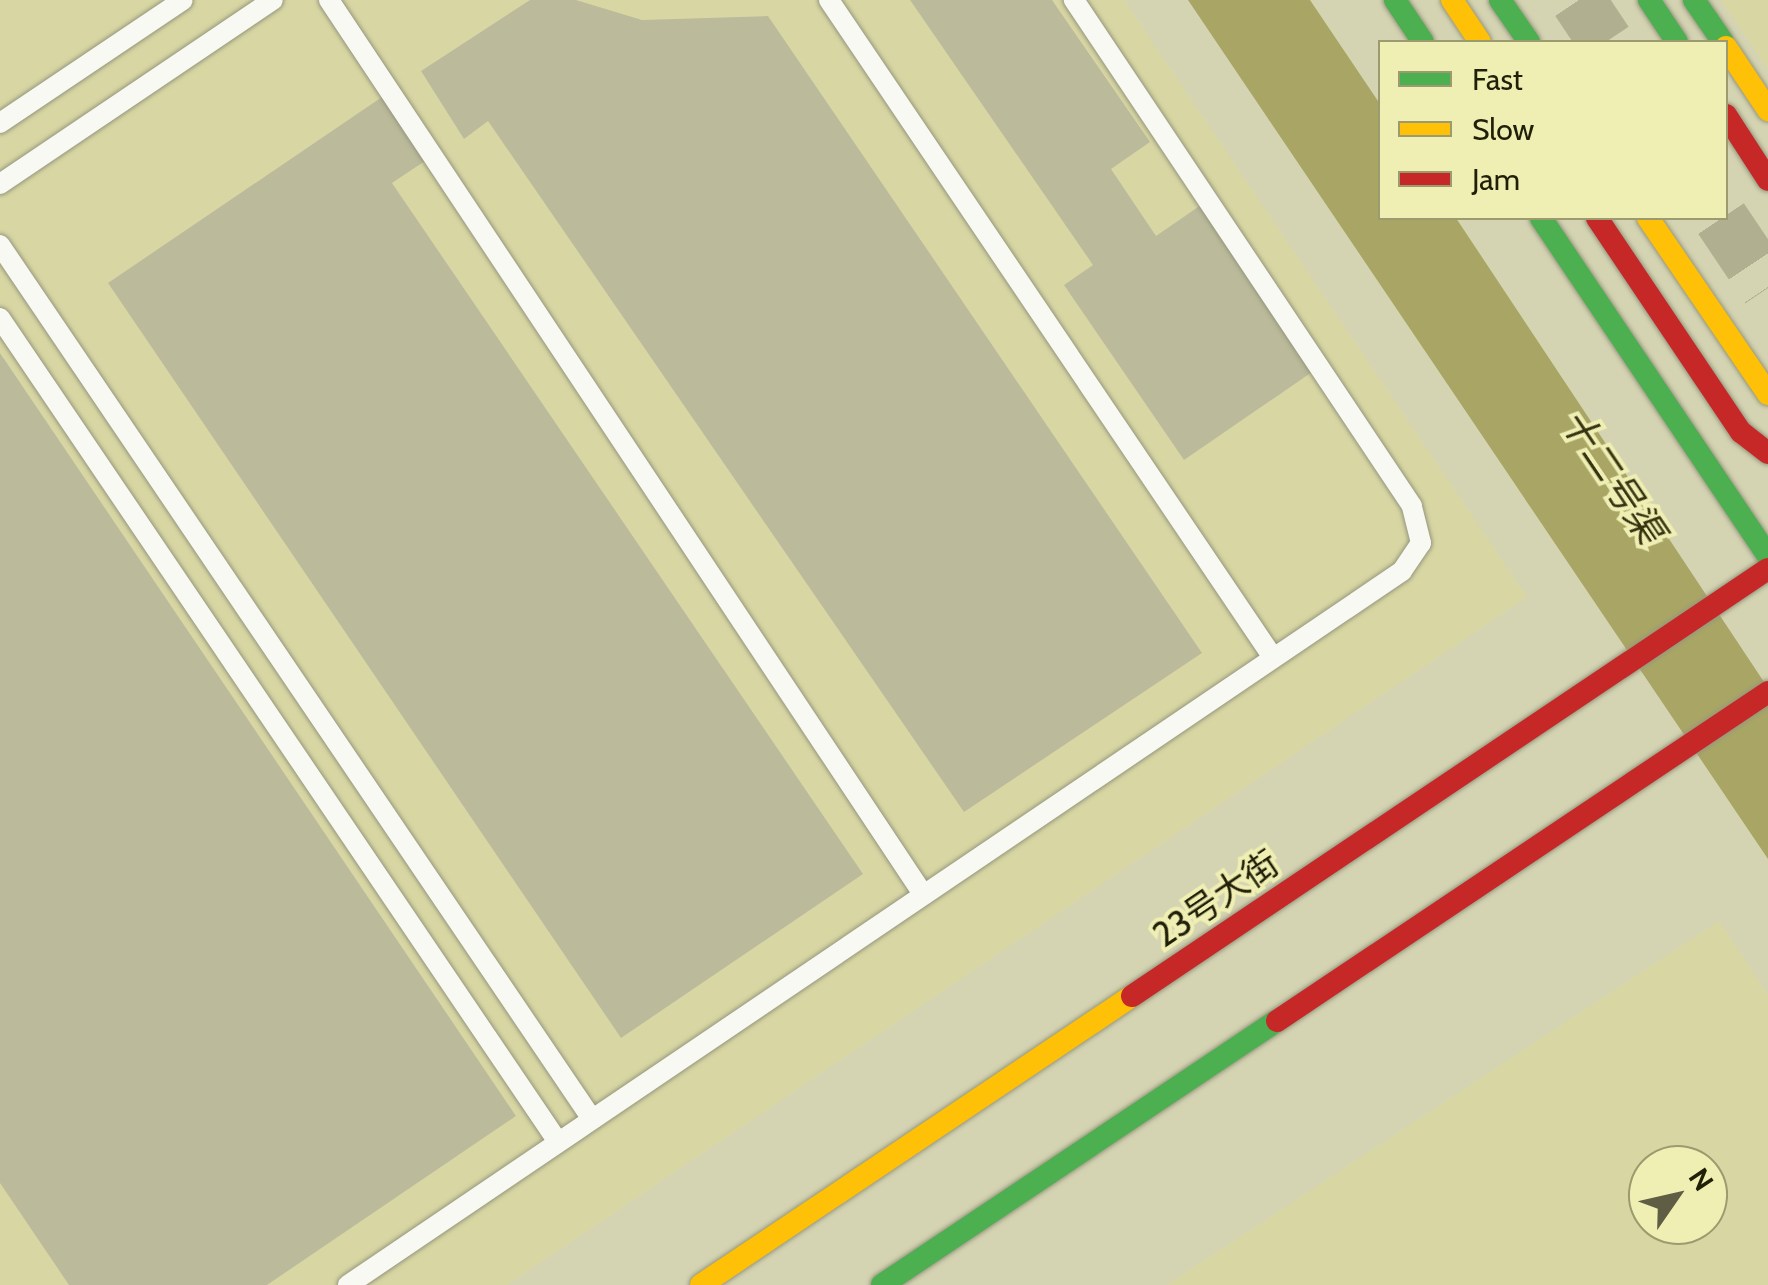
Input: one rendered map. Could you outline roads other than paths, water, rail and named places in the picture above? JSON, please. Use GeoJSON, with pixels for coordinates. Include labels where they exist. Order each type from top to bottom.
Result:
{"type":"FeatureCollection","features":[{"type":"Feature","properties":{"kind":"main road"},"geometry":{"type":"LineString","coordinates":[[1395,0],[1422,40]]}},
{"type":"Feature","properties":{"kind":"main road"},"geometry":{"type":"LineString","coordinates":[[1452,0],[1479,40]]}},
{"type":"Feature","properties":{"kind":"main road"},"geometry":{"type":"LineString","coordinates":[[1500,0],[1527,40]]}},
{"type":"Feature","properties":{"kind":"main road"},"geometry":{"type":"LineString","coordinates":[[1619,0],[1648,40]]}},
{"type":"Feature","properties":{"kind":"main road"},"geometry":{"type":"LineString","coordinates":[[1649,0],[1676,40]]}},
{"type":"Feature","properties":{"kind":"main road"},"geometry":{"type":"LineString","coordinates":[[1694,0],[1721,40]]}},
{"type":"Feature","properties":{"kind":"main road"},"geometry":{"type":"LineString","coordinates":[[1728,51],[1768,110]]}},
{"type":"Feature","properties":{"kind":"main road"},"geometry":{"type":"LineString","coordinates":[[1728,119],[1768,180]]}},
{"type":"Feature","properties":{"kind":"main road"},"geometry":{"type":"LineString","coordinates":[[1728,156],[1768,214]]}},
{"type":"Feature","properties":{"kind":"main road"},"geometry":{"type":"LineString","coordinates":[[1542,220],[1768,556]]}},
{"type":"Feature","properties":{"kind":"main road"},"geometry":{"type":"LineString","coordinates":[[1598,220],[1740,432],[1768,453]]}},
{"type":"Feature","properties":{"kind":"main road"},"geometry":{"type":"LineString","coordinates":[[1649,220],[1768,394]]}},
{"type":"Feature","properties":{"kind":"main road","name":"23号大街"},"geometry":{"type":"LineString","coordinates":[[701,1285],[1768,569]]}},
{"type":"Feature","properties":{"kind":"main road"},"geometry":{"type":"LineString","coordinates":[[882,1285],[1768,692]]}},
{"type":"Feature","properties":{"kind":"lane"},"geometry":{"type":"LineString","coordinates":[[0,123],[183,0]]}},
{"type":"Feature","properties":{"kind":"lane"},"geometry":{"type":"LineString","coordinates":[[0,184],[273,0]]}},
{"type":"Feature","properties":{"kind":"lane"},"geometry":{"type":"LineString","coordinates":[[329,0],[923,894]]}},
{"type":"Feature","properties":{"kind":"lane"},"geometry":{"type":"LineString","coordinates":[[829,0],[1272,656]]}},
{"type":"Feature","properties":{"kind":"lane"},"geometry":{"type":"LineString","coordinates":[[348,1285],[1402,571],[1421,543],[1412,506],[1074,0]]}},
{"type":"Feature","properties":{"kind":"lane"},"geometry":{"type":"LineString","coordinates":[[0,244],[592,1119]]}},
{"type":"Feature","properties":{"kind":"lane"},"geometry":{"type":"LineString","coordinates":[[0,318],[558,1142]]}},
{"type":"Feature","properties":{"kind":"water","name":"十二号渠"},"geometry":{"type":"Polygon","coordinates":[[[1188,0],[1310,0],[1378,101],[1378,220],[1457,220],[1768,688],[1768,859],[1188,0]]]}},
{"type":"Feature","properties":{"kind":"tunnel"},"geometry":{"type":"LineString","coordinates":[[1578,0],[1605,40]]}},
{"type":"Feature","properties":{"kind":"tunnel"},"geometry":{"type":"LineString","coordinates":[[1722,220],[1768,288]]}}]}
